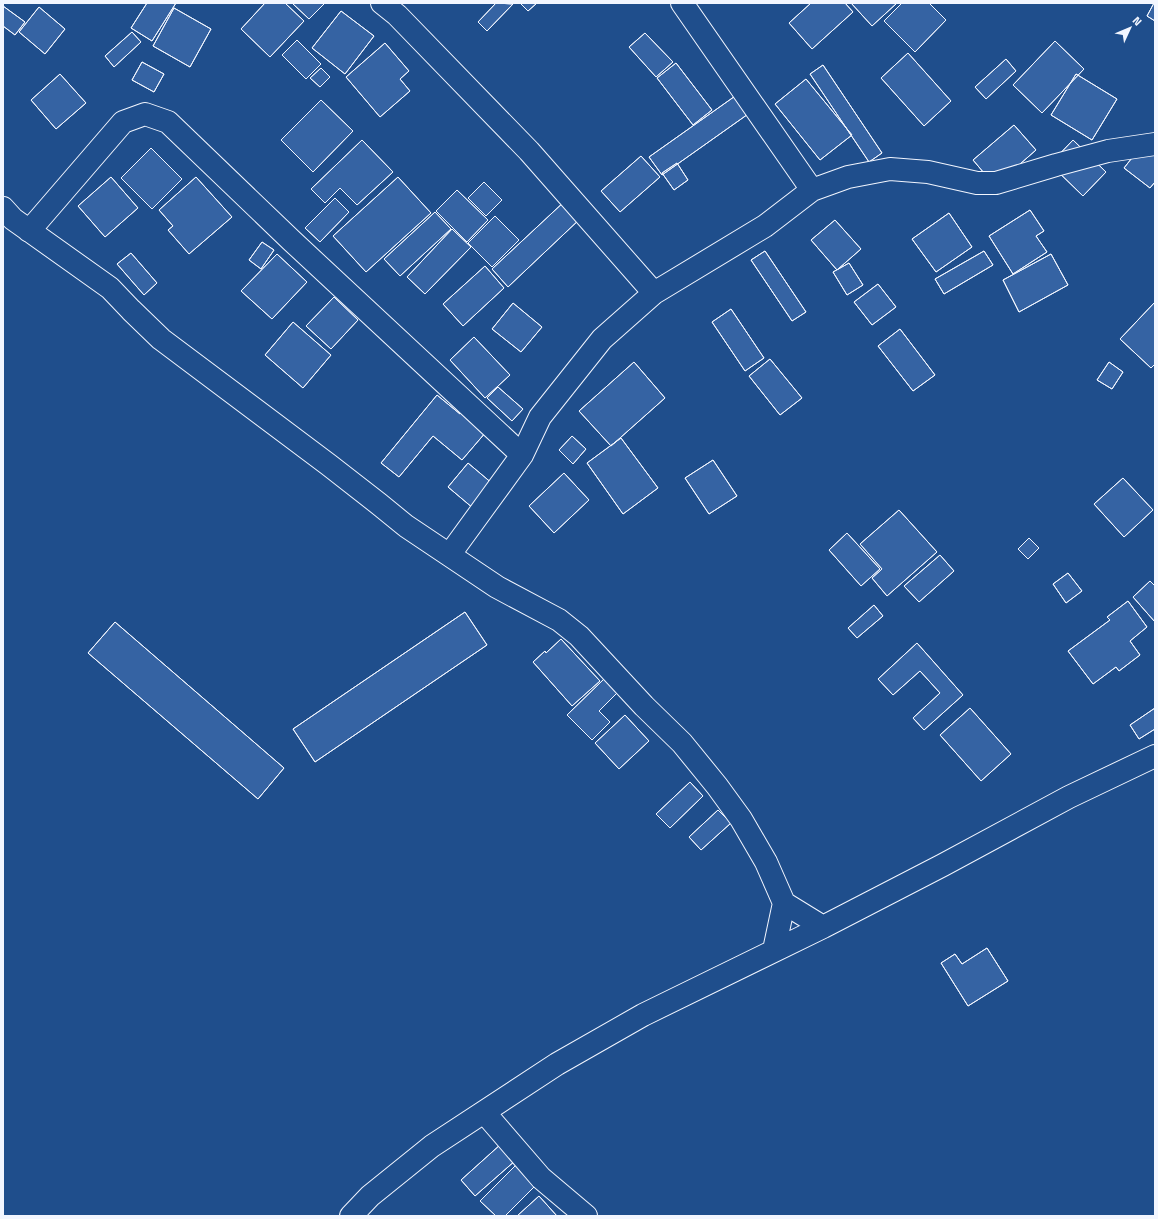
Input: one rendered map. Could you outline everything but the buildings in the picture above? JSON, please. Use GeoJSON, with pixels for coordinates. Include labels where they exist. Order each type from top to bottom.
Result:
{"type":"FeatureCollection","features":[{"type":"Feature","properties":{"kind":"street"},"geometry":{"type":"LineString","coordinates":[[382,3],[397,15],[529,151],[654,293]]}},
{"type":"Feature","properties":{"kind":"street"},"geometry":{"type":"LineString","coordinates":[[682,3],[812,190]]}},
{"type":"Feature","properties":{"kind":"street"},"geometry":{"type":"LineString","coordinates":[[29,230],[123,122],[145,114],[168,122],[292,241],[522,455]]}},
{"type":"Feature","properties":{"kind":"street"},"geometry":{"type":"LineString","coordinates":[[450,554],[522,455],[540,417],[602,339],[654,293],[765,226],[812,190],[848,177],[890,169],[928,172],[977,182],[996,183],[1108,151],[1155,144]]}},
{"type":"Feature","properties":{"kind":"street"},"geometry":{"type":"LineString","coordinates":[[3,208],[13,219],[110,288],[161,339],[329,465],[406,526],[431,544],[450,554],[497,588],[559,620],[579,636],[644,706],[682,743],[717,786],[741,820],[766,862],[784,903],[823,927]]}},
{"type":"Feature","properties":{"kind":"street"},"geometry":{"type":"LineString","coordinates":[[351,1216],[370,1196],[432,1146],[557,1064],[643,1014],[823,927],[943,865],[1069,797],[1155,756]]}},
{"type":"Feature","properties":{"kind":"street"},"geometry":{"type":"LineString","coordinates":[[774,950],[784,903]]}},
{"type":"Feature","properties":{"kind":"street"},"geometry":{"type":"LineString","coordinates":[[484,1112],[541,1178],[586,1216]]}}]}
